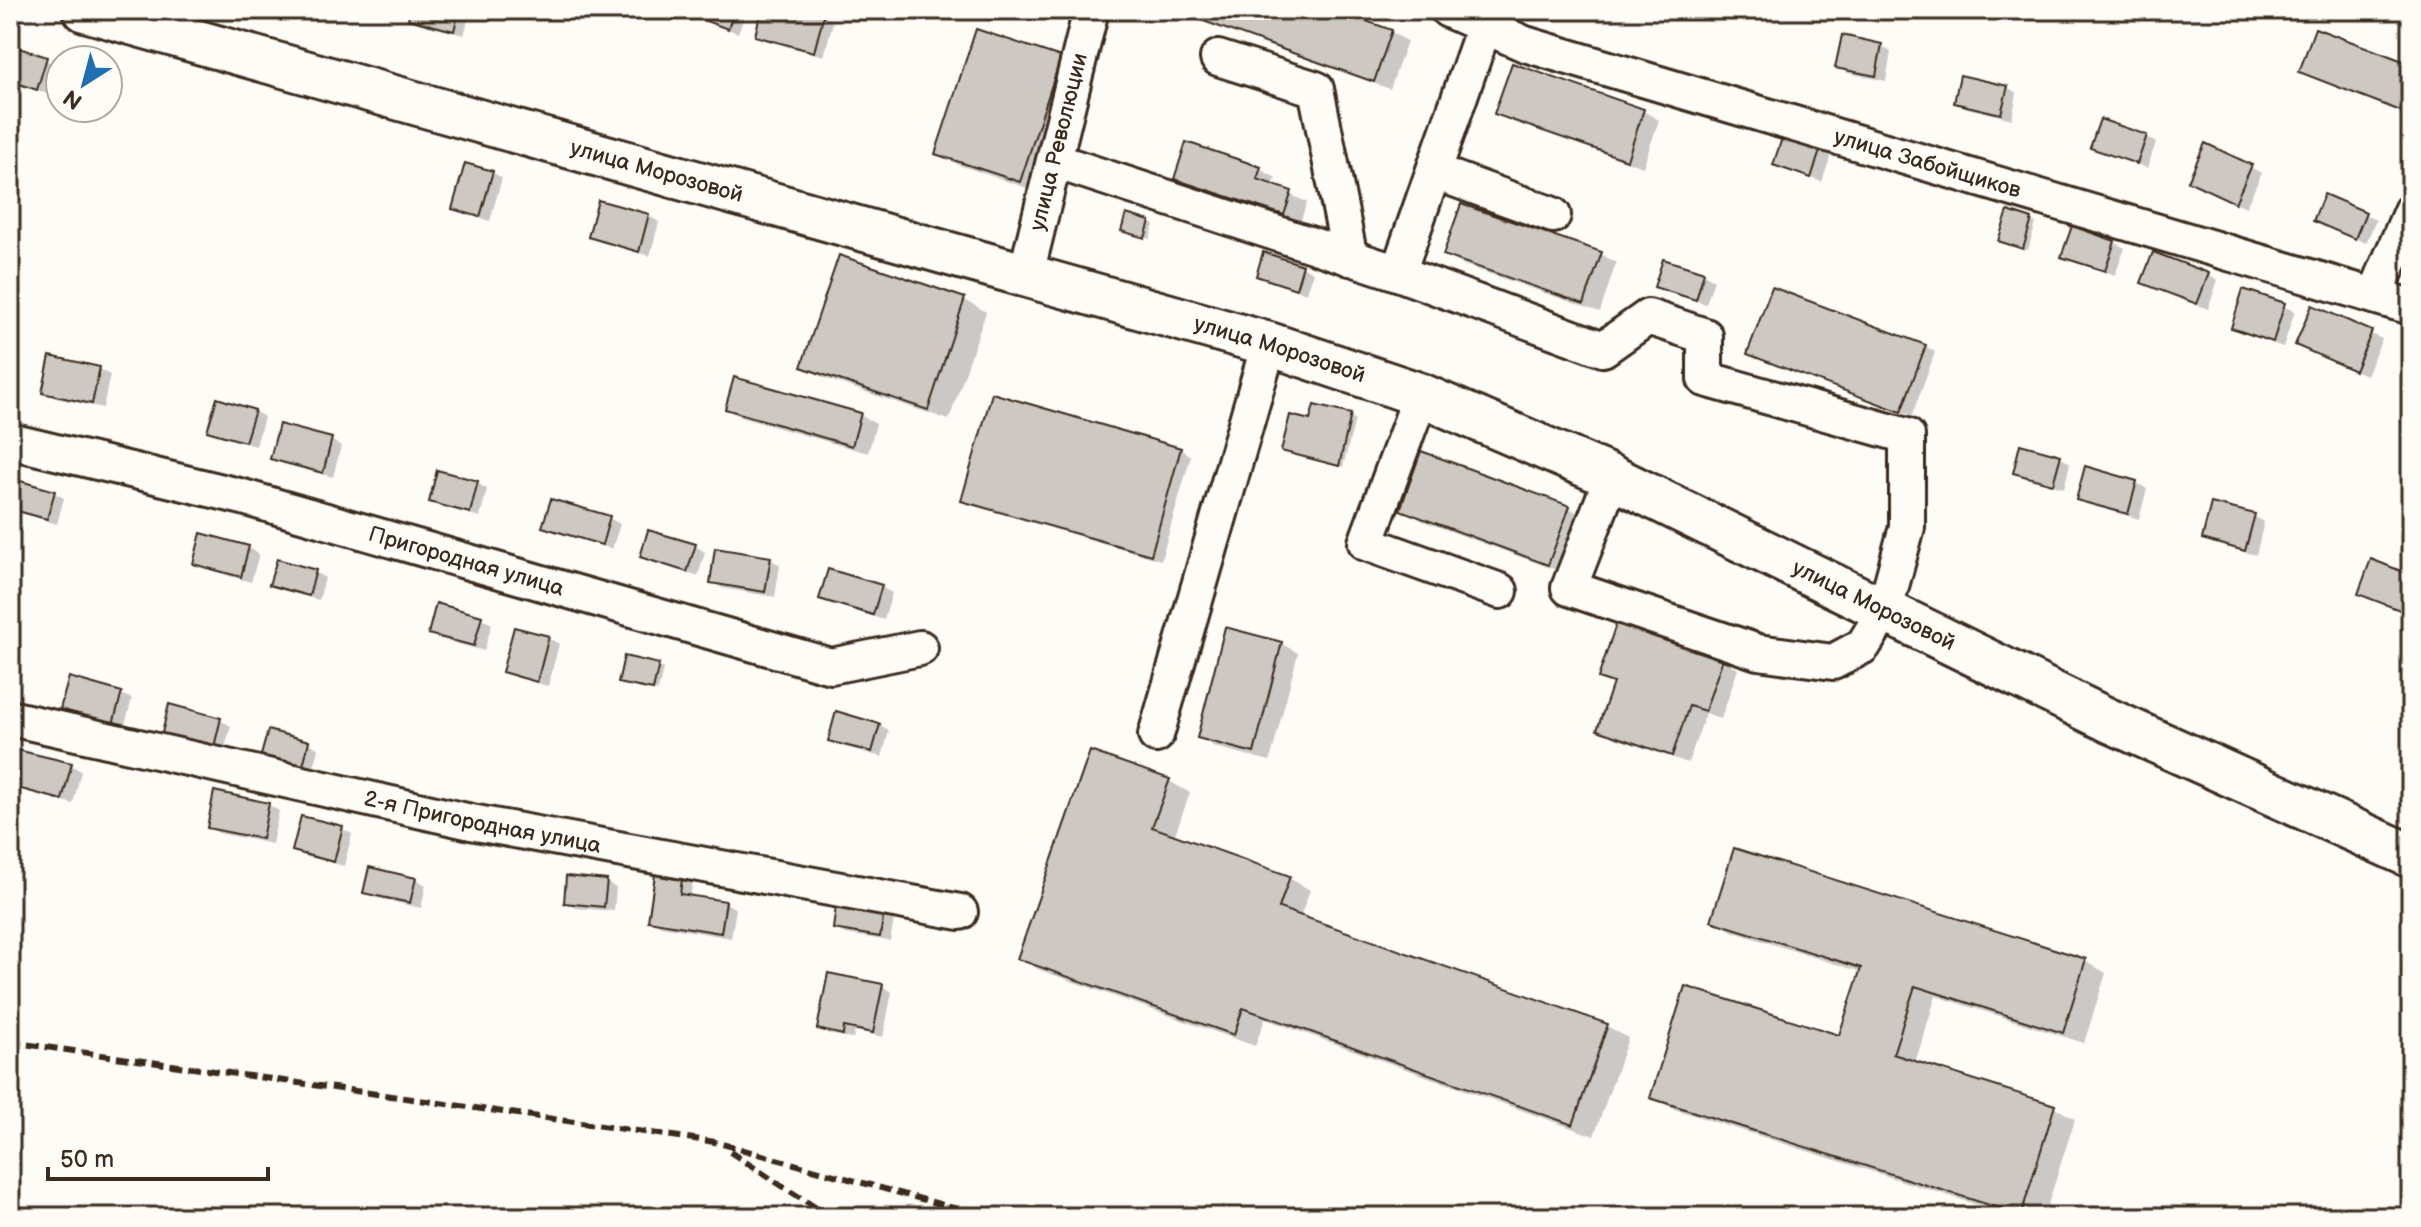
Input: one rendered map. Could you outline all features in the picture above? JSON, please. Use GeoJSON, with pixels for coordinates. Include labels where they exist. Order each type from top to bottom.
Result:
{"type":"FeatureCollection","features":[{"type":"Feature","properties":{"kind":"main road","name":"улица Морозовой"},"geometry":{"type":"LineString","coordinates":[[85,10],[1269,344],[1421,395],[1612,477],[2108,720],[2411,856]]}},
{"type":"Feature","properties":{"kind":"street","name":"улица Революции"},"geometry":{"type":"LineString","coordinates":[[1026,274],[1091,10]]}},
{"type":"Feature","properties":{"kind":"street","name":"улица Забойщиков"},"geometry":{"type":"LineString","coordinates":[[1448,10],[1540,49],[2411,307]]}},
{"type":"Feature","properties":{"kind":"street"},"geometry":{"type":"LineString","coordinates":[[1398,273],[1484,27]]}},
{"type":"Feature","properties":{"kind":"street"},"geometry":{"type":"LineString","coordinates":[[1218,58],[1316,89],[1350,258]]}},
{"type":"Feature","properties":{"kind":"street"},"geometry":{"type":"LineString","coordinates":[[1055,161],[1398,273],[1603,349],[1648,317],[1705,336],[1705,379],[1907,436],[1907,527],[1884,612],[1863,646],[1833,662],[1758,652],[1569,588],[1612,477]]}},
{"type":"Feature","properties":{"kind":"street"},"geometry":{"type":"LineString","coordinates":[[1435,172],[1553,215]]}},
{"type":"Feature","properties":{"kind":"street"},"geometry":{"type":"LineString","coordinates":[[2375,296],[2411,211]]}},
{"type":"Feature","properties":{"kind":"street"},"geometry":{"type":"LineString","coordinates":[[1156,735],[1269,344]]}},
{"type":"Feature","properties":{"kind":"street"},"geometry":{"type":"LineString","coordinates":[[1421,395],[1366,543],[1500,591]]}},
{"type":"Feature","properties":{"kind":"street","name":"Пригородная улица"},"geometry":{"type":"LineString","coordinates":[[10,441],[243,497],[831,666],[920,648]]}},
{"type":"Feature","properties":{"kind":"street","name":"2-я Пригородная улица"},"geometry":{"type":"LineString","coordinates":[[10,718],[471,822],[960,912]]}},
{"type":"Feature","properties":{"kind":"building"},"geometry":{"type":"Polygon","coordinates":[[[410,10],[459,10],[454,31],[408,19],[410,10]]]}},
{"type":"Feature","properties":{"kind":"building"},"geometry":{"type":"Polygon","coordinates":[[[675,10],[734,10],[728,29],[675,10]]]}},
{"type":"Feature","properties":{"kind":"building"},"geometry":{"type":"Polygon","coordinates":[[[761,10],[809,10],[824,14],[814,52],[755,36],[761,10]]]}},
{"type":"Feature","properties":{"kind":"building"},"geometry":{"type":"Polygon","coordinates":[[[1182,10],[1335,10],[1392,30],[1374,82],[1181,13],[1182,10]]]}},
{"type":"Feature","properties":{"kind":"building"},"geometry":{"type":"Polygon","coordinates":[[[2315,28],[2411,64],[2411,115],[2299,72],[2315,28]]]}},
{"type":"Feature","properties":{"kind":"building"},"geometry":{"type":"Polygon","coordinates":[[[976,29],[1061,57],[1020,182],[935,154],[976,29]]]}},
{"type":"Feature","properties":{"kind":"building"},"geometry":{"type":"Polygon","coordinates":[[[1842,35],[1882,44],[1876,76],[1835,68],[1842,35]]]}},
{"type":"Feature","properties":{"kind":"building"},"geometry":{"type":"Polygon","coordinates":[[[16,47],[44,56],[37,90],[10,81],[10,67],[16,47]]]}},
{"type":"Feature","properties":{"kind":"building"},"geometry":{"type":"Polygon","coordinates":[[[1512,63],[1644,109],[1627,160],[1494,114],[1512,63]]]}},
{"type":"Feature","properties":{"kind":"building"},"geometry":{"type":"Polygon","coordinates":[[[1960,75],[2008,86],[2001,114],[1954,103],[1960,75]]]}},
{"type":"Feature","properties":{"kind":"building"},"geometry":{"type":"Polygon","coordinates":[[[2100,119],[2147,135],[2137,164],[2090,148],[2100,119]]]}},
{"type":"Feature","properties":{"kind":"building"},"geometry":{"type":"Polygon","coordinates":[[[1783,135],[1821,148],[1811,178],[1773,165],[1783,135]]]}},
{"type":"Feature","properties":{"kind":"building"},"geometry":{"type":"Polygon","coordinates":[[[1186,142],[1261,167],[1257,179],[1292,191],[1284,215],[1174,179],[1186,142]]]}},
{"type":"Feature","properties":{"kind":"building"},"geometry":{"type":"Polygon","coordinates":[[[2205,143],[2252,165],[2235,203],[2188,181],[2205,143]]]}},
{"type":"Feature","properties":{"kind":"building"},"geometry":{"type":"Polygon","coordinates":[[[465,163],[493,171],[480,217],[452,209],[465,163]]]}},
{"type":"Feature","properties":{"kind":"building"},"geometry":{"type":"Polygon","coordinates":[[[2324,194],[2366,212],[2355,239],[2313,221],[2324,194]]]}},
{"type":"Feature","properties":{"kind":"building"},"geometry":{"type":"Polygon","coordinates":[[[598,200],[649,214],[639,252],[588,237],[598,200]]]}},
{"type":"Feature","properties":{"kind":"building"},"geometry":{"type":"Polygon","coordinates":[[[1461,204],[1602,252],[1584,304],[1443,255],[1461,204]]]}},
{"type":"Feature","properties":{"kind":"building"},"geometry":{"type":"Polygon","coordinates":[[[2008,211],[2032,219],[2023,249],[1998,241],[2008,211]]]}},
{"type":"Feature","properties":{"kind":"building"},"geometry":{"type":"Polygon","coordinates":[[[1126,214],[1150,221],[1145,238],[1121,231],[1126,214]]]}},
{"type":"Feature","properties":{"kind":"building"},"geometry":{"type":"Polygon","coordinates":[[[2072,226],[2115,241],[2105,271],[2061,257],[2072,226]]]}},
{"type":"Feature","properties":{"kind":"building"},"geometry":{"type":"Polygon","coordinates":[[[1263,252],[1303,265],[1296,289],[1256,276],[1263,252]]]}},
{"type":"Feature","properties":{"kind":"building"},"geometry":{"type":"Polygon","coordinates":[[[2153,252],[2209,273],[2197,304],[2141,283],[2153,252]]]}},
{"type":"Feature","properties":{"kind":"building"},"geometry":{"type":"Polygon","coordinates":[[[839,255],[965,298],[928,410],[801,367],[839,255]]]}},
{"type":"Feature","properties":{"kind":"building"},"geometry":{"type":"Polygon","coordinates":[[[1663,259],[1704,272],[1696,300],[1654,287],[1663,259]]]}},
{"type":"Feature","properties":{"kind":"building"},"geometry":{"type":"Polygon","coordinates":[[[1772,287],[1926,345],[1901,412],[1747,354],[1772,287]]]}},
{"type":"Feature","properties":{"kind":"building"},"geometry":{"type":"Polygon","coordinates":[[[2243,289],[2285,303],[2273,342],[2231,328],[2243,289]]]}},
{"type":"Feature","properties":{"kind":"building"},"geometry":{"type":"Polygon","coordinates":[[[2312,305],[2372,331],[2355,371],[2295,345],[2312,305]]]}},
{"type":"Feature","properties":{"kind":"building"},"geometry":{"type":"Polygon","coordinates":[[[50,356],[100,367],[92,404],[42,393],[50,356]]]}},
{"type":"Feature","properties":{"kind":"building"},"geometry":{"type":"Polygon","coordinates":[[[734,377],[861,413],[852,446],[725,409],[734,377]]]}},
{"type":"Feature","properties":{"kind":"building"},"geometry":{"type":"Polygon","coordinates":[[[992,393],[1181,448],[1151,555],[961,501],[992,393]]]}},
{"type":"Feature","properties":{"kind":"building"},"geometry":{"type":"Polygon","coordinates":[[[217,398],[255,410],[245,442],[207,431],[217,398]]]}},
{"type":"Feature","properties":{"kind":"building"},"geometry":{"type":"Polygon","coordinates":[[[1314,405],[1351,414],[1339,466],[1281,451],[1290,415],[1310,420],[1314,405]]]}},
{"type":"Feature","properties":{"kind":"building"},"geometry":{"type":"Polygon","coordinates":[[[279,424],[332,438],[323,473],[270,459],[279,424]]]}},
{"type":"Feature","properties":{"kind":"building"},"geometry":{"type":"Polygon","coordinates":[[[2020,444],[2061,455],[2053,484],[2013,473],[2020,444]]]}},
{"type":"Feature","properties":{"kind":"building"},"geometry":{"type":"Polygon","coordinates":[[[1421,451],[1570,506],[1548,565],[1400,510],[1421,451]]]}},
{"type":"Feature","properties":{"kind":"building"},"geometry":{"type":"Polygon","coordinates":[[[2085,466],[2137,481],[2128,514],[2076,500],[2085,466]]]}},
{"type":"Feature","properties":{"kind":"building"},"geometry":{"type":"Polygon","coordinates":[[[437,470],[478,481],[470,513],[429,502],[437,470]]]}},
{"type":"Feature","properties":{"kind":"building"},"geometry":{"type":"Polygon","coordinates":[[[10,478],[55,491],[47,519],[10,509],[10,478]]]}},
{"type":"Feature","properties":{"kind":"building"},"geometry":{"type":"Polygon","coordinates":[[[551,499],[610,516],[602,545],[542,527],[551,499]]]}},
{"type":"Feature","properties":{"kind":"building"},"geometry":{"type":"Polygon","coordinates":[[[2211,503],[2255,514],[2245,551],[2202,539],[2211,503]]]}},
{"type":"Feature","properties":{"kind":"building"},"geometry":{"type":"Polygon","coordinates":[[[648,530],[696,544],[687,572],[640,557],[648,530]]]}},
{"type":"Feature","properties":{"kind":"building"},"geometry":{"type":"Polygon","coordinates":[[[201,533],[249,546],[241,577],[193,564],[201,533]]]}},
{"type":"Feature","properties":{"kind":"building"},"geometry":{"type":"Polygon","coordinates":[[[715,548],[771,557],[765,592],[710,583],[715,548]]]}},
{"type":"Feature","properties":{"kind":"building"},"geometry":{"type":"Polygon","coordinates":[[[277,559],[316,570],[309,596],[269,585],[277,559]]]}},
{"type":"Feature","properties":{"kind":"building"},"geometry":{"type":"Polygon","coordinates":[[[2371,559],[2411,575],[2411,596],[2405,612],[2358,594],[2371,559]]]}},
{"type":"Feature","properties":{"kind":"building"},"geometry":{"type":"Polygon","coordinates":[[[828,569],[882,585],[873,615],[819,599],[828,569]]]}},
{"type":"Feature","properties":{"kind":"building"},"geometry":{"type":"Polygon","coordinates":[[[436,603],[482,616],[474,646],[428,634],[436,603]]]}},
{"type":"Feature","properties":{"kind":"building"},"geometry":{"type":"Polygon","coordinates":[[[1617,621],[1723,658],[1705,711],[1689,706],[1672,756],[1597,730],[1613,683],[1598,678],[1617,621]]]}},
{"type":"Feature","properties":{"kind":"building"},"geometry":{"type":"Polygon","coordinates":[[[514,627],[549,636],[537,682],[502,672],[514,627]]]}},
{"type":"Feature","properties":{"kind":"building"},"geometry":{"type":"Polygon","coordinates":[[[1225,627],[1282,642],[1254,753],[1197,738],[1225,627]]]}},
{"type":"Feature","properties":{"kind":"building"},"geometry":{"type":"Polygon","coordinates":[[[624,656],[659,664],[653,690],[618,683],[624,656]]]}},
{"type":"Feature","properties":{"kind":"building"},"geometry":{"type":"Polygon","coordinates":[[[69,677],[122,692],[113,724],[60,709],[69,677]]]}},
{"type":"Feature","properties":{"kind":"building"},"geometry":{"type":"Polygon","coordinates":[[[169,704],[221,718],[213,751],[161,737],[169,704]]]}},
{"type":"Feature","properties":{"kind":"building"},"geometry":{"type":"Polygon","coordinates":[[[836,711],[880,724],[872,752],[828,741],[836,711]]]}},
{"type":"Feature","properties":{"kind":"building"},"geometry":{"type":"Polygon","coordinates":[[[268,730],[309,741],[302,770],[260,759],[268,730]]]}},
{"type":"Feature","properties":{"kind":"building"},"geometry":{"type":"Polygon","coordinates":[[[13,749],[72,763],[62,800],[10,786],[13,749]]]}},
{"type":"Feature","properties":{"kind":"building"},"geometry":{"type":"Polygon","coordinates":[[[1090,751],[1170,779],[1152,827],[1290,876],[1279,908],[1608,1024],[1573,1125],[1243,1008],[1234,1035],[1017,959],[1090,751]]]}},
{"type":"Feature","properties":{"kind":"building"},"geometry":{"type":"Polygon","coordinates":[[[214,791],[269,803],[262,839],[207,828],[214,791]]]}},
{"type":"Feature","properties":{"kind":"building"},"geometry":{"type":"Polygon","coordinates":[[[301,816],[343,826],[334,862],[292,851],[301,816]]]}},
{"type":"Feature","properties":{"kind":"building"},"geometry":{"type":"Polygon","coordinates":[[[1734,848],[2086,959],[2063,1033],[1915,986],[1893,1054],[2055,1105],[2021,1215],[1650,1098],[1685,986],[1839,1035],[1861,968],[1711,921],[1734,848]]]}},
{"type":"Feature","properties":{"kind":"building"},"geometry":{"type":"Polygon","coordinates":[[[369,867],[416,878],[410,903],[363,893],[369,867]]]}},
{"type":"Feature","properties":{"kind":"building"},"geometry":{"type":"Polygon","coordinates":[[[656,868],[683,872],[680,894],[726,901],[721,933],[648,921],[656,868]]]}},
{"type":"Feature","properties":{"kind":"building"},"geometry":{"type":"Polygon","coordinates":[[[566,876],[607,880],[604,907],[564,903],[566,876]]]}},
{"type":"Feature","properties":{"kind":"building"},"geometry":{"type":"Polygon","coordinates":[[[837,898],[885,906],[880,937],[833,929],[837,898]]]}},
{"type":"Feature","properties":{"kind":"building"},"geometry":{"type":"Polygon","coordinates":[[[828,973],[883,984],[873,1033],[844,1027],[843,1035],[817,1029],[828,973]]]}},
{"type":"Feature","properties":{"kind":"railway"},"geometry":{"type":"LineString","coordinates":[[10,1042],[715,1142],[986,1217]]}},
{"type":"Feature","properties":{"kind":"railway"},"geometry":{"type":"LineString","coordinates":[[730,1152],[830,1217]]}}]}
